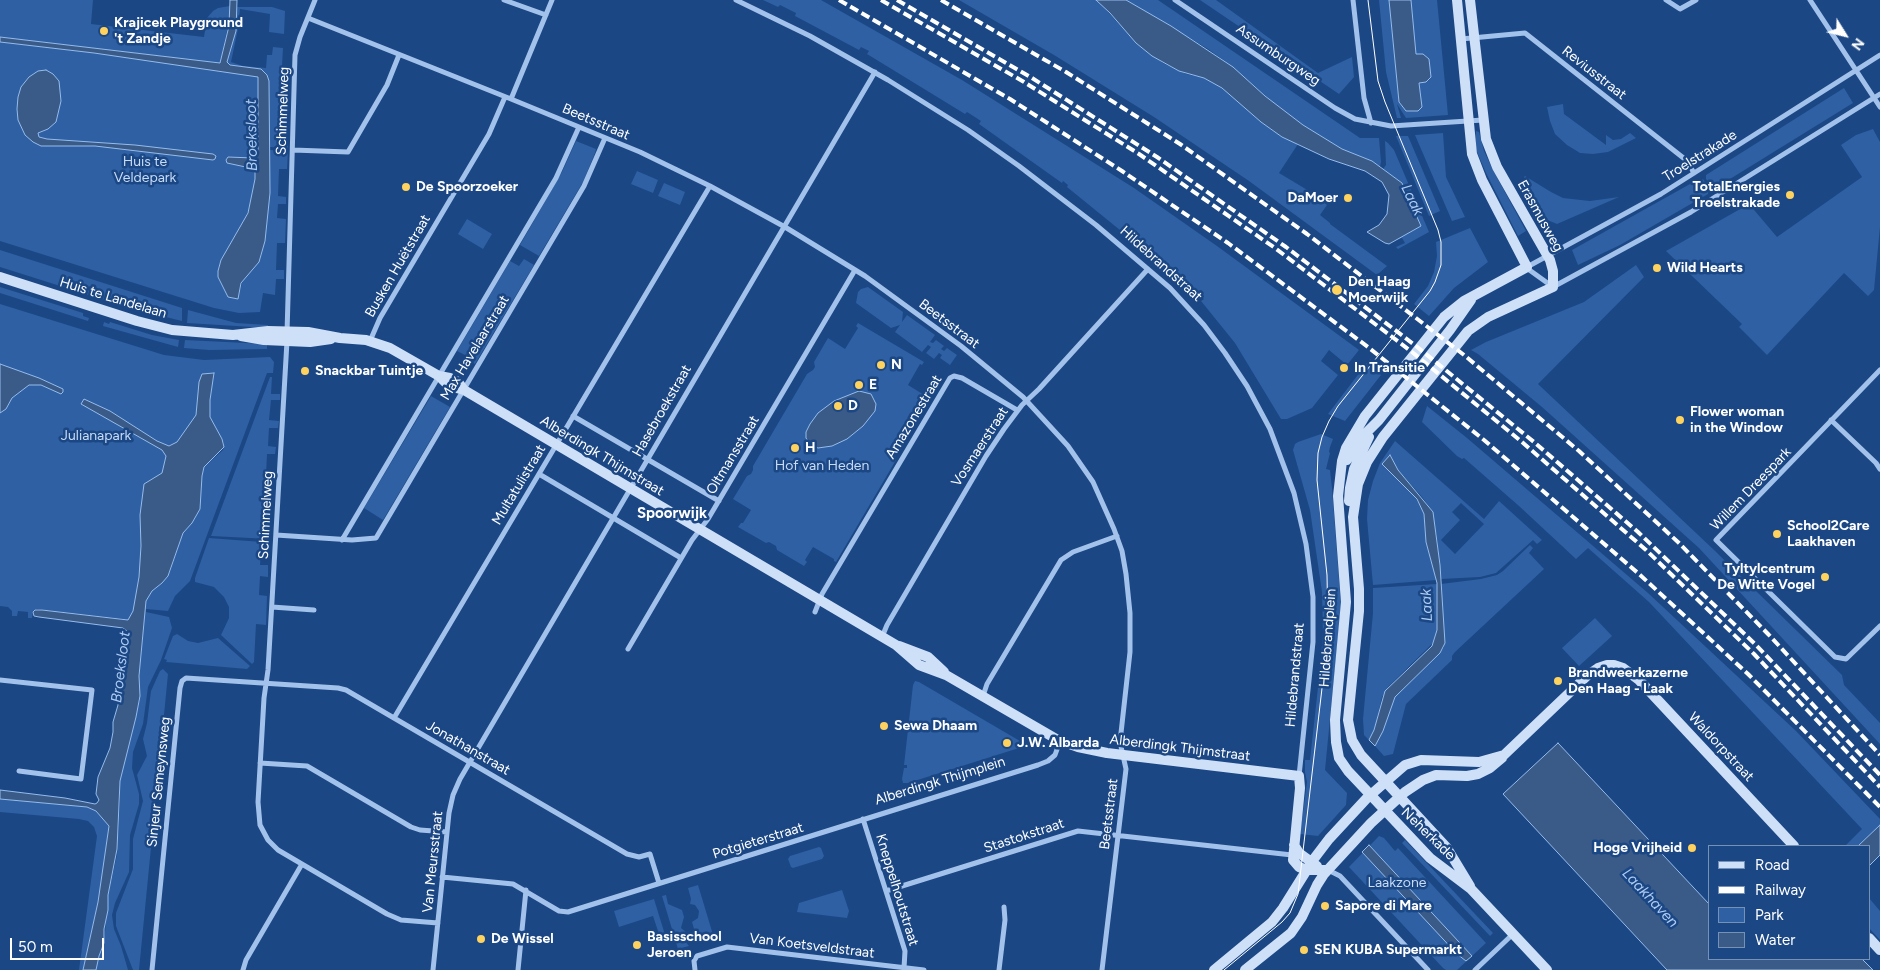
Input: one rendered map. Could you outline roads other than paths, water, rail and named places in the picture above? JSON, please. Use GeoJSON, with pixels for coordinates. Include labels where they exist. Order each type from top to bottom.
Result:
{"type":"FeatureCollection","features":[{"type":"Feature","properties":{"kind":"street","name":"Schimmelweg"},"geometry":{"type":"LineString","coordinates":[[315,0],[296,55],[287,336],[272,607],[258,811],[262,830],[275,847],[302,864],[393,917],[438,923]]}},
{"type":"Feature","properties":{"kind":"street"},"geometry":{"type":"LineString","coordinates":[[504,0],[546,15]]}},
{"type":"Feature","properties":{"kind":"street","name":"Busken Huëtstraat"},"geometry":{"type":"LineString","coordinates":[[370,341],[380,318],[489,134],[508,98],[552,0]]}},
{"type":"Feature","properties":{"kind":"street","name":"Hildebrandstraat"},"geometry":{"type":"LineString","coordinates":[[736,0],[790,26],[875,72],[968,130],[1019,166],[1089,219],[1174,293],[1201,321],[1238,372],[1270,429],[1294,492],[1306,544],[1313,609],[1313,653],[1299,776],[1300,788],[1293,850]]}},
{"type":"Feature","properties":{"kind":"street","name":"Assumburgweg"},"geometry":{"type":"LineString","coordinates":[[1175,0],[1335,108],[1355,119],[1371,123]]}},
{"type":"Feature","properties":{"kind":"street"},"geometry":{"type":"LineString","coordinates":[[1353,0],[1364,98],[1371,123],[1391,126],[1483,120]]}},
{"type":"Feature","properties":{"kind":"street"},"geometry":{"type":"LineString","coordinates":[[1457,0],[1470,145],[1479,174],[1527,267],[1553,287],[1691,212],[1880,94]]}},
{"type":"Feature","properties":{"kind":"street","name":"Erasmusweg"},"geometry":{"type":"LineString","coordinates":[[1470,0],[1486,139],[1495,162],[1548,257],[1552,271],[1553,287]]}},
{"type":"Feature","properties":{"kind":"street"},"geometry":{"type":"LineString","coordinates":[[1666,0],[1680,8],[1696,0]]}},
{"type":"Feature","properties":{"kind":"street"},"geometry":{"type":"LineString","coordinates":[[1810,0],[1880,107]]}},
{"type":"Feature","properties":{"kind":"street","name":"Beetsstraat"},"geometry":{"type":"LineString","coordinates":[[308,18],[579,126],[710,186],[785,226],[855,270],[948,336],[1027,400],[1068,446],[1083,466],[1103,502],[1117,536],[1128,582],[1131,624],[1130,652],[1120,742],[1126,768],[1102,970]]}},
{"type":"Feature","properties":{"kind":"street","name":"Reviusstraat"},"geometry":{"type":"LineString","coordinates":[[1461,39],[1526,33],[1686,160],[1694,174]]}},
{"type":"Feature","properties":{"kind":"street"},"geometry":{"type":"LineString","coordinates":[[293,150],[348,152],[387,85],[400,55]]}},
{"type":"Feature","properties":{"kind":"street","name":"Troelstrakade"},"geometry":{"type":"LineString","coordinates":[[1527,267],[1694,174],[1880,55]]}},
{"type":"Feature","properties":{"kind":"street","name":"Hasebroekstraat"},"geometry":{"type":"LineString","coordinates":[[470,761],[875,72]]}},
{"type":"Feature","properties":{"kind":"street","name":"Max Havelaarstraat"},"geometry":{"type":"LineString","coordinates":[[342,540],[559,174],[579,126]]}},
{"type":"Feature","properties":{"kind":"street","name":"Max Havelaarstraat"},"geometry":{"type":"LineString","coordinates":[[276,536],[342,540],[376,538],[584,186],[605,138]]}},
{"type":"Feature","properties":{"kind":"street","name":"Multatulistraat"},"geometry":{"type":"LineString","coordinates":[[394,718],[710,186]]}},
{"type":"Feature","properties":{"kind":"street","name":"Hildebrandplein"},"geometry":{"type":"LineString","coordinates":[[1370,795],[1344,767],[1338,756],[1336,742],[1335,720],[1346,609],[1346,579],[1338,501],[1342,461],[1348,443],[1365,416],[1440,321],[1475,295],[1527,267]]}},
{"type":"Feature","properties":{"kind":"street","name":"Vosmaerstraat"},"geometry":{"type":"LineString","coordinates":[[882,637],[887,625],[986,456],[1017,410],[1148,269]]}},
{"type":"Feature","properties":{"kind":"street","name":"Oltmansstraat"},"geometry":{"type":"LineString","coordinates":[[628,649],[681,558],[719,501],[855,270]]}},
{"type":"Feature","properties":{"kind":"street","name":"Huis te Landelaan"},"geometry":{"type":"LineString","coordinates":[[0,277],[155,326],[178,331],[220,334]]}},
{"type":"Feature","properties":{"kind":"street","name":"Hildebrandplein"},"geometry":{"type":"LineString","coordinates":[[1353,517],[1358,484],[1375,448],[1460,340],[1474,326],[1488,317],[1553,287]]}},
{"type":"Feature","properties":{"kind":"street","name":"Hildebrandplein"},"geometry":{"type":"LineString","coordinates":[[1342,472],[1357,444],[1379,420],[1475,295]]}},
{"type":"Feature","properties":{"kind":"street","name":"Hildebrandplein"},"geometry":{"type":"LineString","coordinates":[[1450,330],[1488,317]]}},
{"type":"Feature","properties":{"kind":"street","name":"Alberdingk Thijmstraat"},"geometry":{"type":"LineString","coordinates":[[220,334],[264,340],[287,336],[310,342],[340,338],[370,341],[390,348],[439,376],[449,386],[464,390],[882,637]]}},
{"type":"Feature","properties":{"kind":"street","name":"Willem Dreespark"},"geometry":{"type":"LineString","coordinates":[[1880,370],[1716,540],[1835,657],[1846,659],[1880,626]]}},
{"type":"Feature","properties":{"kind":"street","name":"Amazonestraat"},"geometry":{"type":"LineString","coordinates":[[815,612],[822,594],[947,382],[954,376],[1017,410]]}},
{"type":"Feature","properties":{"kind":"street","name":"Alberdingk Thijmstraat"},"geometry":{"type":"LineString","coordinates":[[574,416],[719,501]]}},
{"type":"Feature","properties":{"kind":"street","name":"Hildebrandplein"},"geometry":{"type":"LineString","coordinates":[[1379,420],[1361,452],[1351,479],[1349,499],[1353,517],[1359,610],[1348,725],[1357,750],[1399,797]]}},
{"type":"Feature","properties":{"kind":"street"},"geometry":{"type":"LineString","coordinates":[[1831,420],[1880,469]]}},
{"type":"Feature","properties":{"kind":"street"},"geometry":{"type":"LineString","coordinates":[[539,474],[681,558]]}},
{"type":"Feature","properties":{"kind":"street"},"geometry":{"type":"LineString","coordinates":[[983,696],[992,677],[1061,560],[1073,552],[1117,536]]}},
{"type":"Feature","properties":{"kind":"street"},"geometry":{"type":"LineString","coordinates":[[272,607],[314,610]]}},
{"type":"Feature","properties":{"kind":"street"},"geometry":{"type":"LineString","coordinates":[[882,637],[896,645],[919,665],[946,675],[1060,741]]}},
{"type":"Feature","properties":{"kind":"street","name":"Waldorpstraat"},"geometry":{"type":"LineString","coordinates":[[1384,810],[1419,782],[1432,776],[1467,776],[1482,772],[1498,762],[1591,672],[1604,666],[1618,666],[1627,670],[1639,680],[1793,845]]}},
{"type":"Feature","properties":{"kind":"street","name":"Sinjeur Semeynsweg"},"geometry":{"type":"LineString","coordinates":[[152,970],[181,682],[184,678],[192,678],[266,684]]}},
{"type":"Feature","properties":{"kind":"street"},"geometry":{"type":"LineString","coordinates":[[0,680],[92,690],[81,779],[19,771]]}},
{"type":"Feature","properties":{"kind":"street","name":"Jonathanstraat"},"geometry":{"type":"LineString","coordinates":[[266,684],[343,689],[470,761],[627,854],[639,857],[650,854],[658,883]]}},
{"type":"Feature","properties":{"kind":"street","name":"Alberdingk Thijmstraat"},"geometry":{"type":"LineString","coordinates":[[1060,741],[1088,750],[1299,776]]}},
{"type":"Feature","properties":{"kind":"street","name":"Alberdingk Thijmplein"},"geometry":{"type":"LineString","coordinates":[[864,819],[1046,762],[1055,755],[1060,741]]}},
{"type":"Feature","properties":{"kind":"street","name":"Waldorpstraat"},"geometry":{"type":"LineString","coordinates":[[1385,781],[1404,765],[1411,762],[1421,760],[1479,762],[1497,758],[1509,750]]}},
{"type":"Feature","properties":{"kind":"street","name":"Van Meursstraat"},"geometry":{"type":"LineString","coordinates":[[433,970],[450,808],[455,790],[470,761]]}},
{"type":"Feature","properties":{"kind":"street"},"geometry":{"type":"LineString","coordinates":[[260,763],[307,766],[411,827],[447,832]]}},
{"type":"Feature","properties":{"kind":"street"},"geometry":{"type":"LineString","coordinates":[[1214,970],[1272,922],[1329,839],[1385,781]]}},
{"type":"Feature","properties":{"kind":"street","name":"Neherkade"},"geometry":{"type":"LineString","coordinates":[[1370,795],[1430,858],[1471,889],[1547,970]]}},
{"type":"Feature","properties":{"kind":"street","name":"Neherkade"},"geometry":{"type":"LineString","coordinates":[[1399,797],[1447,848],[1471,889]]}},
{"type":"Feature","properties":{"kind":"street"},"geometry":{"type":"LineString","coordinates":[[1245,970],[1296,927],[1305,912],[1316,885],[1384,810]]}},
{"type":"Feature","properties":{"kind":"street","name":"Potgieterstraat"},"geometry":{"type":"LineString","coordinates":[[442,877],[511,884],[566,912],[864,819]]}},
{"type":"Feature","properties":{"kind":"street","name":"Kneppelhoutstraat"},"geometry":{"type":"LineString","coordinates":[[864,819],[905,953],[904,968]]}},
{"type":"Feature","properties":{"kind":"street","name":"Stastokstraat"},"geometry":{"type":"LineString","coordinates":[[886,891],[1076,831],[1293,850]]}},
{"type":"Feature","properties":{"kind":"street"},"geometry":{"type":"LineString","coordinates":[[1293,850],[1294,862],[1328,870],[1340,876],[1428,970]]}},
{"type":"Feature","properties":{"kind":"street"},"geometry":{"type":"LineString","coordinates":[[243,970],[246,960],[302,864]]}},
{"type":"Feature","properties":{"kind":"street"},"geometry":{"type":"LineString","coordinates":[[518,970],[526,890]]}},
{"type":"Feature","properties":{"kind":"street"},"geometry":{"type":"LineString","coordinates":[[999,970],[1005,920],[1004,907]]}},
{"type":"Feature","properties":{"kind":"street"},"geometry":{"type":"LineString","coordinates":[[1475,970],[1513,934]]}},
{"type":"Feature","properties":{"kind":"street"},"geometry":{"type":"LineString","coordinates":[[1870,939],[1880,950]]}},
{"type":"Feature","properties":{"kind":"street","name":"Van Koetsveldstraat"},"geometry":{"type":"LineString","coordinates":[[695,970],[694,961],[699,956],[727,947],[924,970]]}},
{"type":"Feature","properties":{"kind":"water"},"geometry":{"type":"Polygon","coordinates":[[[230,0],[237,0],[236,31],[227,62],[230,65],[261,69],[267,75],[269,81],[270,193],[265,241],[259,262],[241,283],[238,299],[228,297],[218,277],[218,271],[221,260],[248,213],[255,179],[255,169],[227,163],[226,160],[228,157],[253,158],[258,155],[258,77],[94,53],[0,42],[0,37],[220,63],[229,26],[230,0]]]}},
{"type":"Feature","properties":{"kind":"water"},"geometry":{"type":"Polygon","coordinates":[[[1096,0],[1126,0],[1171,26],[1233,67],[1265,96],[1303,125],[1342,149],[1372,161],[1402,183],[1421,226],[1389,244],[1367,232],[1379,225],[1387,214],[1389,195],[1382,182],[1365,171],[1329,159],[1282,137],[1261,122],[1222,88],[1204,78],[1179,71],[1152,56],[1136,43],[1096,0]]]}},
{"type":"Feature","properties":{"kind":"water"},"geometry":{"type":"Polygon","coordinates":[[[1389,0],[1411,0],[1416,54],[1423,54],[1429,59],[1431,77],[1426,82],[1419,83],[1422,107],[1418,111],[1406,111],[1399,102],[1389,0]]]}},
{"type":"Feature","properties":{"kind":"water"},"geometry":{"type":"Polygon","coordinates":[[[46,70],[59,81],[61,101],[56,122],[48,129],[38,133],[39,137],[213,154],[216,156],[215,159],[95,146],[41,146],[33,142],[25,135],[18,120],[18,97],[21,87],[29,77],[38,71],[46,70]]]}},
{"type":"Feature","properties":{"kind":"water"},"geometry":{"type":"Polygon","coordinates":[[[0,364],[39,378],[63,389],[63,392],[61,394],[41,385],[29,385],[12,398],[6,409],[0,413],[0,364]]]}},
{"type":"Feature","properties":{"kind":"water"},"geometry":{"type":"Polygon","coordinates":[[[214,373],[210,400],[210,417],[222,439],[224,447],[204,467],[200,509],[192,523],[183,533],[168,576],[152,591],[146,601],[139,676],[140,696],[120,781],[117,849],[108,895],[104,943],[96,970],[83,970],[98,902],[109,826],[96,811],[87,807],[0,799],[0,790],[97,803],[99,800],[96,794],[98,777],[110,748],[113,722],[118,705],[119,688],[127,661],[128,632],[123,628],[34,616],[33,612],[35,610],[42,610],[128,620],[133,611],[139,577],[140,515],[144,484],[162,473],[166,456],[162,450],[81,404],[84,399],[110,411],[157,441],[169,446],[177,442],[196,415],[199,382],[202,374],[214,373]]]}},
{"type":"Feature","properties":{"kind":"water"},"geometry":{"type":"Polygon","coordinates":[[[859,391],[871,394],[876,404],[875,411],[863,426],[847,439],[832,446],[818,448],[811,445],[806,438],[806,432],[818,413],[834,401],[859,391]]]}},
{"type":"Feature","properties":{"kind":"water"},"geometry":{"type":"Polygon","coordinates":[[[1390,455],[1398,470],[1433,512],[1440,565],[1445,643],[1440,653],[1395,697],[1383,731],[1375,746],[1369,740],[1374,730],[1385,691],[1432,646],[1437,630],[1437,583],[1426,542],[1424,514],[1417,499],[1382,464],[1390,455]]]}},
{"type":"Feature","properties":{"kind":"water","name":"Laakhaven"},"geometry":{"type":"Polygon","coordinates":[[[1558,743],[1708,903],[1708,960],[1863,960],[1873,970],[1667,970],[1503,794],[1558,743]]]}},
{"type":"Feature","properties":{"kind":"water"},"geometry":{"type":"Polygon","coordinates":[[[1880,825],[1880,855],[1870,865],[1870,845],[1859,845],[1880,825]]]}},
{"type":"Feature","properties":{"kind":"water"},"geometry":{"type":"Polygon","coordinates":[[[1369,845],[1472,956],[1466,961],[1457,954],[1362,852],[1369,845]]]}},
{"type":"Feature","properties":{"kind":"tram line"},"geometry":{"type":"LineString","coordinates":[[1224,970],[1282,922],[1290,913],[1298,894],[1328,629],[1327,575],[1317,480],[1318,453],[1322,437],[1338,406],[1430,291],[1441,265],[1441,242],[1438,230],[1378,81],[1368,0]]}},
{"type":"Feature","properties":{"kind":"railway"},"geometry":{"type":"LineString","coordinates":[[839,0],[1010,99],[1122,171],[1228,243],[1368,347],[1484,440],[1639,574],[1748,674],[1880,807]]}},
{"type":"Feature","properties":{"kind":"railway"},"geometry":{"type":"LineString","coordinates":[[881,0],[1024,82],[1139,154],[1275,248],[1412,352],[1522,442],[1646,550],[1754,654],[1880,787]]}},
{"type":"Feature","properties":{"kind":"railway"},"geometry":{"type":"LineString","coordinates":[[897,0],[1032,78],[1157,157],[1286,247],[1416,346],[1534,442],[1638,532],[1757,646],[1880,775]]}},
{"type":"Feature","properties":{"kind":"railway"},"geometry":{"type":"LineString","coordinates":[[941,0],[1066,72],[1180,144],[1307,234],[1464,355],[1579,451],[1679,543],[1769,635],[1880,755]]}},
{"type":"Feature","properties":{"kind":"place","name":"Krajicek Playground 't Zandje"},"geometry":{"type":"Point","coordinates":[104,31]}},
{"type":"Feature","properties":{"kind":"place","name":"De Spoorzoeker"},"geometry":{"type":"Point","coordinates":[406,187]}},
{"type":"Feature","properties":{"kind":"place","name":"TotalEnergies Troelstrakade"},"geometry":{"type":"Point","coordinates":[1790,195]}},
{"type":"Feature","properties":{"kind":"place","name":"DaMoer"},"geometry":{"type":"Point","coordinates":[1348,198]}},
{"type":"Feature","properties":{"kind":"place","name":"Wild Hearts"},"geometry":{"type":"Point","coordinates":[1657,268]}},
{"type":"Feature","properties":{"kind":"place","name":"Den Haag Moerwijk"},"geometry":{"type":"Point","coordinates":[1337,290]}},
{"type":"Feature","properties":{"kind":"place","name":"N"},"geometry":{"type":"Point","coordinates":[881,365]}},
{"type":"Feature","properties":{"kind":"place","name":"In Transitie"},"geometry":{"type":"Point","coordinates":[1344,368]}},
{"type":"Feature","properties":{"kind":"place","name":"Snackbar Tuintje"},"geometry":{"type":"Point","coordinates":[305,371]}},
{"type":"Feature","properties":{"kind":"place","name":"E"},"geometry":{"type":"Point","coordinates":[859,385]}},
{"type":"Feature","properties":{"kind":"place","name":"D"},"geometry":{"type":"Point","coordinates":[838,406]}},
{"type":"Feature","properties":{"kind":"place","name":"Flower woman in the Window"},"geometry":{"type":"Point","coordinates":[1680,420]}},
{"type":"Feature","properties":{"kind":"place","name":"H"},"geometry":{"type":"Point","coordinates":[795,448]}},
{"type":"Feature","properties":{"kind":"place","name":"School2Care Laakhaven"},"geometry":{"type":"Point","coordinates":[1777,534]}},
{"type":"Feature","properties":{"kind":"place","name":"Tyltylcentrum De Witte Vogel"},"geometry":{"type":"Point","coordinates":[1825,577]}},
{"type":"Feature","properties":{"kind":"place","name":"Brandweerkazerne Den Haag - Laak"},"geometry":{"type":"Point","coordinates":[1558,681]}},
{"type":"Feature","properties":{"kind":"place","name":"Sewa Dhaam"},"geometry":{"type":"Point","coordinates":[884,726]}},
{"type":"Feature","properties":{"kind":"place","name":"J.W. Albarda"},"geometry":{"type":"Point","coordinates":[1007,743]}},
{"type":"Feature","properties":{"kind":"place","name":"Hoge Vrijheid"},"geometry":{"type":"Point","coordinates":[1692,848]}},
{"type":"Feature","properties":{"kind":"place","name":"Sapore di Mare"},"geometry":{"type":"Point","coordinates":[1325,906]}},
{"type":"Feature","properties":{"kind":"place","name":"De Wissel"},"geometry":{"type":"Point","coordinates":[481,939]}},
{"type":"Feature","properties":{"kind":"place","name":"Basisschool Jeroen"},"geometry":{"type":"Point","coordinates":[637,945]}},
{"type":"Feature","properties":{"kind":"place","name":"SEN KUBA Supermarkt"},"geometry":{"type":"Point","coordinates":[1304,950]}},
{"type":"Feature","properties":{"kind":"district","name":"Spoorwijk"},"geometry":{"type":"Point","coordinates":[672,514]}},
{"type":"Feature","properties":{"kind":"water label","name":"Broeksloot"},"geometry":{"type":"Point","coordinates":[252,135]}},
{"type":"Feature","properties":{"kind":"water label","name":"Laak"},"geometry":{"type":"Point","coordinates":[1412,200]}},
{"type":"Feature","properties":{"kind":"water label","name":"Laak"},"geometry":{"type":"Point","coordinates":[1427,605]}},
{"type":"Feature","properties":{"kind":"water label","name":"Broeksloot"},"geometry":{"type":"Point","coordinates":[121,667]}},
{"type":"Feature","properties":{"kind":"park label","name":"Huis te Veldepark"},"geometry":{"type":"Point","coordinates":[145,170]}},
{"type":"Feature","properties":{"kind":"park label","name":"Julianapark"},"geometry":{"type":"Point","coordinates":[96,436]}},
{"type":"Feature","properties":{"kind":"park label","name":"Hof van Heden"},"geometry":{"type":"Point","coordinates":[822,466]}},
{"type":"Feature","properties":{"kind":"park label","name":"Laakzone"},"geometry":{"type":"Point","coordinates":[1397,883]}}]}
